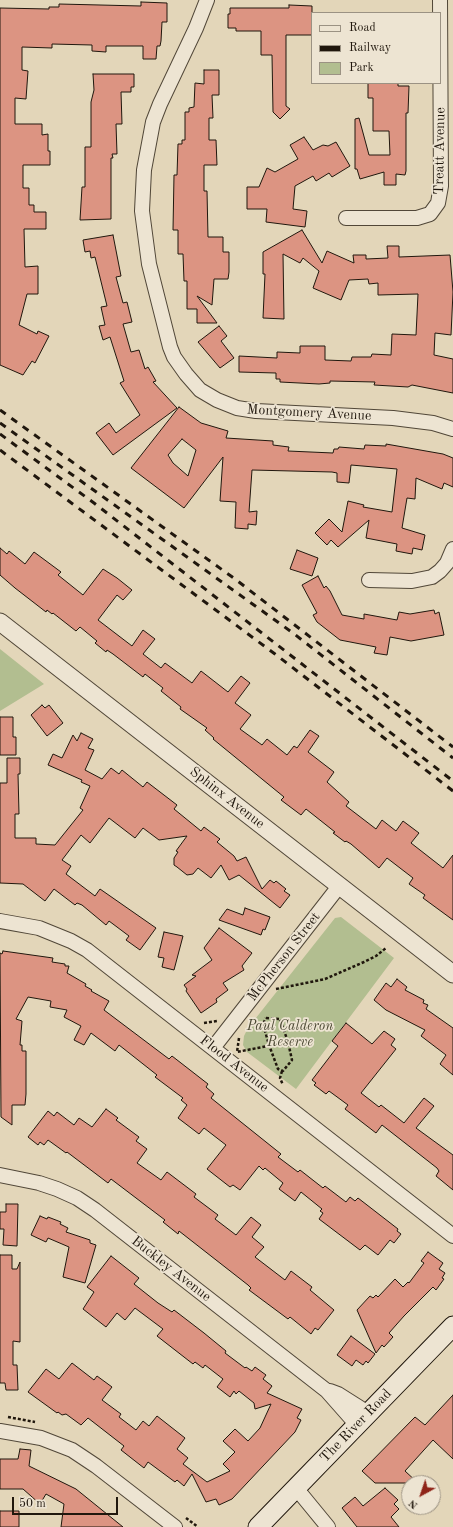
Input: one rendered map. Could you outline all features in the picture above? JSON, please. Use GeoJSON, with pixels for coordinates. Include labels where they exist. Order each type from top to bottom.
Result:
{"type":"FeatureCollection","features":[{"type":"Feature","properties":{"kind":"main road","name":"The River Road"},"geometry":{"type":"LineString","coordinates":[[258,1527],[453,1326]]}},
{"type":"Feature","properties":{"kind":"street","name":"Montgomery Avenue"},"geometry":{"type":"LineString","coordinates":[[207,0],[153,122],[144,170],[142,211],[147,251],[166,331],[174,357],[200,390],[217,400],[237,408],[256,411],[393,418],[433,423],[453,428]]}},
{"type":"Feature","properties":{"kind":"street","name":"Treatt Avenue"},"geometry":{"type":"LineString","coordinates":[[440,0],[440,12]]}},
{"type":"Feature","properties":{"kind":"street","name":"Treatt Avenue"},"geometry":{"type":"LineString","coordinates":[[346,218],[417,218],[430,214],[438,203],[441,186],[440,84]]}},
{"type":"Feature","properties":{"kind":"street"},"geometry":{"type":"LineString","coordinates":[[369,580],[412,581],[432,577],[447,563],[453,549]]}},
{"type":"Feature","properties":{"kind":"street","name":"Sphinx Avenue"},"geometry":{"type":"LineString","coordinates":[[0,622],[453,974]]}},
{"type":"Feature","properties":{"kind":"street","name":"McPherson Street"},"geometry":{"type":"LineString","coordinates":[[213,1048],[340,885]]}},
{"type":"Feature","properties":{"kind":"street","name":"Flood Avenue"},"geometry":{"type":"LineString","coordinates":[[0,921],[39,928],[71,941],[87,950],[453,1236]]}},
{"type":"Feature","properties":{"kind":"street","name":"Buckley Avenue"},"geometry":{"type":"LineString","coordinates":[[0,1175],[39,1183],[76,1198],[95,1210],[362,1419]]}},
{"type":"Feature","properties":{"kind":"street"},"geometry":{"type":"LineString","coordinates":[[0,1431],[41,1438],[72,1450],[96,1466],[175,1527]]}},
{"type":"Feature","properties":{"kind":"street"},"geometry":{"type":"LineString","coordinates":[[296,1488],[328,1527]]}},
{"type":"Feature","properties":{"kind":"path"},"geometry":{"type":"LineString","coordinates":[[276,990],[325,979],[376,956],[386,948]]}},
{"type":"Feature","properties":{"kind":"path"},"geometry":{"type":"LineString","coordinates":[[282,1071],[278,1069],[269,1045],[263,1024],[264,1019],[280,1019],[288,1042],[292,1060],[282,1071],[280,1078],[283,1087]]}},
{"type":"Feature","properties":{"kind":"path"},"geometry":{"type":"LineString","coordinates":[[237,1052],[288,1042]]}},
{"type":"Feature","properties":{"kind":"green space"},"geometry":{"type":"Polygon","coordinates":[[[0,649],[44,684],[0,711],[0,649]]]}},
{"type":"Feature","properties":{"kind":"green space","name":"Paul Calderon Reserve"},"geometry":{"type":"Polygon","coordinates":[[[341,917],[394,958],[296,1089],[247,1052],[243,1045],[244,1036],[248,1028],[335,918],[341,917]]]}},
{"type":"Feature","properties":{"kind":"building"},"geometry":{"type":"Polygon","coordinates":[[[141,2],[167,3],[167,22],[162,22],[161,41],[160,46],[157,46],[156,59],[143,59],[143,46],[106,46],[106,52],[92,51],[92,45],[52,44],[52,48],[22,47],[22,70],[28,71],[26,99],[15,98],[15,124],[42,124],[42,135],[48,134],[48,151],[50,151],[50,165],[23,165],[23,188],[29,188],[29,205],[34,205],[34,212],[46,212],[46,229],[24,229],[25,267],[38,266],[38,294],[27,294],[19,325],[37,334],[38,331],[49,336],[35,363],[32,361],[23,375],[0,365],[0,8],[49,9],[49,7],[59,7],[59,4],[141,6],[141,2]]]}},
{"type":"Feature","properties":{"kind":"building"},"geometry":{"type":"Polygon","coordinates":[[[289,5],[312,6],[311,35],[286,35],[286,106],[290,109],[280,119],[273,112],[272,55],[261,55],[261,31],[236,31],[236,28],[228,28],[228,14],[230,14],[230,8],[289,8],[289,5]]]}},
{"type":"Feature","properties":{"kind":"building"},"geometry":{"type":"Polygon","coordinates":[[[204,70],[219,70],[219,95],[212,95],[213,118],[209,118],[209,140],[216,140],[217,165],[204,165],[204,191],[207,191],[208,237],[223,237],[223,252],[229,252],[229,272],[228,279],[214,279],[212,305],[197,296],[217,323],[197,323],[197,309],[187,309],[187,281],[184,281],[183,254],[178,254],[178,230],[173,230],[174,175],[177,175],[178,144],[182,144],[182,140],[185,140],[185,112],[189,112],[189,108],[194,107],[195,83],[204,84],[204,70]]]}},
{"type":"Feature","properties":{"kind":"building"},"geometry":{"type":"Polygon","coordinates":[[[93,74],[134,74],[134,87],[131,87],[131,92],[121,92],[122,124],[116,124],[117,154],[112,154],[113,158],[111,158],[111,219],[80,220],[82,187],[85,187],[85,147],[91,147],[91,102],[94,90],[93,74]]]}},
{"type":"Feature","properties":{"kind":"building"},"geometry":{"type":"Polygon","coordinates":[[[368,84],[398,84],[398,86],[409,86],[408,113],[406,113],[406,171],[405,175],[396,174],[396,185],[384,185],[384,172],[360,179],[357,169],[355,169],[355,119],[359,118],[369,155],[390,155],[389,131],[373,131],[373,98],[368,98],[368,84]]]}},
{"type":"Feature","properties":{"kind":"building"},"geometry":{"type":"Polygon","coordinates":[[[304,137],[313,150],[323,145],[328,146],[336,142],[350,166],[332,177],[329,173],[316,181],[313,176],[295,186],[293,209],[307,211],[305,227],[266,222],[267,209],[247,209],[247,187],[259,187],[267,168],[275,172],[298,159],[290,145],[304,137]]]}},
{"type":"Feature","properties":{"kind":"building"},"geometry":{"type":"Polygon","coordinates":[[[302,230],[322,263],[327,251],[354,263],[353,255],[366,255],[366,259],[388,258],[387,246],[399,246],[399,257],[450,255],[453,292],[451,335],[435,333],[434,355],[453,359],[453,393],[412,385],[408,387],[374,385],[375,382],[330,381],[330,383],[319,384],[280,382],[280,379],[276,379],[276,373],[239,372],[239,356],[277,358],[277,352],[300,353],[300,346],[325,346],[325,360],[351,361],[352,357],[371,357],[372,354],[391,355],[392,334],[416,335],[418,294],[378,295],[378,283],[369,284],[368,279],[349,280],[341,300],[313,288],[319,271],[303,258],[300,263],[283,254],[284,319],[263,318],[265,274],[263,274],[263,252],[302,230]]]}},
{"type":"Feature","properties":{"kind":"building"},"geometry":{"type":"Polygon","coordinates":[[[113,235],[121,276],[116,277],[123,303],[127,302],[132,322],[123,324],[131,352],[139,350],[145,369],[148,367],[156,381],[153,382],[177,408],[113,455],[96,433],[109,423],[116,433],[140,415],[120,383],[124,381],[110,337],[103,340],[99,326],[105,325],[101,307],[107,306],[95,257],[91,258],[90,251],[85,252],[83,240],[113,235]]]}},
{"type":"Feature","properties":{"kind":"building"},"geometry":{"type":"Polygon","coordinates":[[[219,326],[227,336],[221,341],[234,358],[220,368],[198,342],[219,326]]]}},
{"type":"Feature","properties":{"kind":"building"},"geometry":{"type":"Polygon","coordinates":[[[179,407],[201,423],[228,431],[226,438],[273,441],[273,445],[289,447],[288,451],[333,453],[334,449],[338,449],[339,447],[364,449],[365,445],[386,446],[386,444],[443,454],[453,458],[453,487],[444,483],[442,489],[416,478],[415,499],[407,498],[402,528],[425,535],[422,550],[413,548],[412,554],[396,551],[397,544],[366,538],[369,520],[338,547],[331,540],[327,545],[315,533],[329,519],[342,532],[348,501],[364,505],[363,507],[392,512],[397,469],[351,465],[349,483],[337,482],[337,473],[332,472],[252,470],[249,512],[257,511],[256,525],[248,524],[248,529],[235,528],[236,502],[220,501],[223,457],[184,508],[131,468],[179,407]],[[182,439],[168,455],[173,463],[188,476],[196,450],[182,439]]]}},
{"type":"Feature","properties":{"kind":"building"},"geometry":{"type":"Polygon","coordinates":[[[0,548],[7,554],[9,551],[25,564],[34,552],[61,572],[58,575],[83,595],[103,569],[117,578],[132,590],[123,600],[117,595],[98,620],[132,646],[143,630],[155,639],[143,654],[161,668],[165,663],[192,683],[201,671],[228,692],[241,676],[250,683],[235,703],[251,715],[240,729],[262,745],[267,739],[287,755],[294,746],[297,748],[310,730],[319,736],[308,752],[334,772],[327,782],[349,802],[346,806],[376,829],[382,820],[396,831],[403,821],[419,833],[411,843],[443,868],[453,855],[453,920],[423,898],[425,895],[409,884],[413,878],[387,858],[379,868],[351,844],[346,841],[345,842],[333,833],[335,832],[306,809],[301,815],[281,800],[284,797],[213,739],[214,738],[205,730],[207,728],[180,709],[181,707],[161,691],[163,688],[145,674],[143,677],[113,654],[107,650],[106,652],[95,643],[97,641],[80,627],[76,631],[53,613],[52,614],[47,610],[46,612],[15,588],[0,575],[0,548]]]}},
{"type":"Feature","properties":{"kind":"building"},"geometry":{"type":"Polygon","coordinates":[[[297,550],[318,558],[312,576],[290,569],[297,550]]]}},
{"type":"Feature","properties":{"kind":"building"},"geometry":{"type":"Polygon","coordinates":[[[318,576],[324,588],[326,586],[330,591],[342,615],[364,619],[364,614],[397,620],[399,612],[410,614],[434,610],[435,614],[439,612],[444,635],[411,641],[390,637],[387,655],[374,653],[376,647],[340,640],[317,622],[313,615],[317,613],[302,585],[318,576]]]}},
{"type":"Feature","properties":{"kind":"building"},"geometry":{"type":"Polygon","coordinates":[[[42,705],[45,708],[49,705],[63,723],[47,736],[31,715],[42,705]]]}},
{"type":"Feature","properties":{"kind":"building"},"geometry":{"type":"Polygon","coordinates":[[[0,717],[13,717],[13,737],[16,737],[16,755],[0,755],[0,717]]]}},
{"type":"Feature","properties":{"kind":"building"},"geometry":{"type":"Polygon","coordinates":[[[81,733],[93,739],[88,748],[94,750],[85,770],[102,779],[111,768],[119,774],[122,770],[143,787],[147,782],[177,805],[174,809],[201,831],[204,827],[220,839],[217,842],[234,856],[237,861],[246,857],[262,889],[270,880],[274,883],[276,881],[286,889],[284,891],[290,895],[280,908],[239,875],[229,880],[221,865],[211,878],[198,868],[193,874],[187,875],[174,865],[174,858],[178,852],[176,851],[187,836],[159,840],[143,828],[135,838],[109,818],[90,843],[81,835],[62,860],[71,866],[66,874],[95,896],[100,889],[156,928],[140,950],[126,940],[129,936],[109,921],[106,925],[82,905],[77,903],[75,905],[54,889],[45,901],[23,884],[0,883],[0,783],[7,783],[7,758],[20,758],[20,774],[18,774],[19,814],[15,814],[15,838],[36,838],[36,844],[55,845],[83,810],[80,808],[90,786],[81,782],[82,780],[48,765],[53,754],[62,758],[73,735],[77,741],[81,733]]]}},
{"type":"Feature","properties":{"kind":"building"},"geometry":{"type":"Polygon","coordinates":[[[245,908],[270,917],[265,930],[263,929],[261,935],[219,920],[227,909],[243,915],[245,908]]]}},
{"type":"Feature","properties":{"kind":"building"},"geometry":{"type":"Polygon","coordinates":[[[219,928],[252,953],[242,966],[244,970],[223,983],[228,990],[216,999],[217,1002],[201,1013],[186,991],[187,989],[184,985],[196,976],[192,975],[212,960],[204,948],[219,928]]]}},
{"type":"Feature","properties":{"kind":"building"},"geometry":{"type":"Polygon","coordinates":[[[164,932],[183,936],[174,970],[162,967],[164,958],[158,957],[164,932]]]}},
{"type":"Feature","properties":{"kind":"building"},"geometry":{"type":"Polygon","coordinates":[[[3,951],[53,958],[52,962],[69,966],[67,973],[86,984],[85,986],[92,990],[91,991],[109,1001],[104,1010],[169,1059],[172,1056],[208,1084],[206,1087],[214,1094],[211,1098],[281,1154],[278,1157],[298,1172],[300,1170],[323,1188],[325,1186],[346,1202],[350,1197],[355,1201],[358,1198],[398,1229],[397,1231],[401,1234],[394,1243],[390,1240],[378,1255],[365,1245],[360,1250],[319,1219],[323,1213],[320,1211],[322,1209],[301,1192],[295,1201],[279,1189],[283,1183],[265,1168],[263,1170],[259,1166],[240,1190],[233,1185],[230,1187],[207,1169],[226,1145],[204,1128],[199,1134],[178,1118],[187,1105],[181,1100],[183,1098],[155,1077],[157,1075],[119,1045],[115,1051],[91,1033],[84,1045],[74,1040],[81,1026],[64,1017],[67,1010],[50,1007],[51,1001],[28,997],[16,1019],[22,1021],[20,1045],[22,1045],[22,1051],[26,1051],[26,1094],[25,1105],[12,1105],[12,1125],[1,1117],[0,953],[2,954],[3,951]]]}},
{"type":"Feature","properties":{"kind":"building"},"geometry":{"type":"Polygon","coordinates":[[[397,979],[407,987],[405,990],[424,1000],[423,1003],[428,1005],[426,1009],[453,1028],[453,1075],[440,1064],[446,1055],[421,1036],[425,1030],[386,1010],[374,1000],[386,983],[391,987],[397,979]]]}},
{"type":"Feature","properties":{"kind":"building"},"geometry":{"type":"Polygon","coordinates":[[[346,1023],[372,1044],[384,1031],[395,1039],[391,1045],[396,1049],[361,1093],[379,1107],[381,1105],[404,1123],[424,1098],[434,1106],[416,1128],[453,1155],[453,1190],[436,1176],[439,1171],[437,1168],[382,1125],[376,1133],[345,1109],[348,1105],[329,1091],[326,1094],[314,1085],[316,1083],[312,1080],[338,1046],[332,1041],[346,1023]]]}},
{"type":"Feature","properties":{"kind":"building"},"geometry":{"type":"Polygon","coordinates":[[[106,1109],[118,1118],[116,1120],[139,1137],[136,1141],[147,1149],[137,1163],[161,1180],[167,1172],[196,1194],[194,1197],[218,1215],[215,1219],[236,1235],[251,1217],[261,1225],[252,1237],[264,1247],[255,1257],[285,1280],[291,1271],[312,1287],[310,1290],[334,1310],[318,1330],[315,1328],[311,1334],[290,1317],[288,1319],[249,1290],[251,1288],[248,1285],[179,1231],[178,1234],[163,1222],[165,1220],[111,1179],[108,1183],[67,1152],[66,1153],[48,1140],[44,1145],[40,1142],[38,1145],[28,1137],[48,1111],[54,1116],[57,1112],[74,1125],[79,1118],[92,1127],[106,1109]]]}},
{"type":"Feature","properties":{"kind":"building"},"geometry":{"type":"Polygon","coordinates":[[[6,1204],[18,1204],[17,1246],[3,1245],[4,1229],[0,1229],[0,1212],[6,1212],[6,1204]]]}},
{"type":"Feature","properties":{"kind":"building"},"geometry":{"type":"Polygon","coordinates":[[[40,1216],[47,1219],[48,1217],[61,1222],[60,1224],[68,1228],[66,1232],[90,1240],[90,1243],[96,1245],[85,1283],[63,1277],[69,1247],[48,1238],[46,1242],[31,1235],[40,1216]]]}},
{"type":"Feature","properties":{"kind":"building"},"geometry":{"type":"Polygon","coordinates":[[[428,1252],[443,1263],[439,1269],[445,1273],[442,1278],[444,1279],[436,1290],[433,1287],[404,1316],[389,1333],[393,1337],[384,1347],[382,1345],[376,1353],[357,1310],[370,1296],[373,1298],[376,1295],[378,1297],[395,1279],[403,1287],[408,1282],[409,1283],[424,1263],[421,1261],[428,1252]]]}},
{"type":"Feature","properties":{"kind":"building"},"geometry":{"type":"Polygon","coordinates":[[[0,1255],[12,1255],[12,1269],[17,1269],[20,1262],[20,1342],[13,1341],[13,1365],[17,1365],[18,1390],[6,1390],[5,1383],[0,1383],[0,1255]]]}},
{"type":"Feature","properties":{"kind":"building"},"geometry":{"type":"Polygon","coordinates":[[[111,1256],[139,1278],[134,1284],[158,1303],[172,1312],[174,1310],[245,1368],[246,1367],[252,1371],[255,1367],[266,1375],[263,1379],[272,1386],[267,1393],[302,1409],[297,1418],[301,1420],[295,1432],[232,1499],[219,1505],[216,1499],[206,1502],[192,1474],[184,1486],[177,1480],[175,1482],[148,1462],[144,1468],[121,1450],[124,1446],[88,1418],[81,1425],[66,1414],[62,1415],[58,1412],[57,1413],[28,1392],[46,1369],[59,1379],[72,1363],[94,1380],[97,1376],[112,1387],[102,1400],[121,1414],[119,1417],[136,1430],[143,1421],[149,1426],[157,1416],[185,1438],[177,1449],[188,1458],[183,1464],[207,1482],[230,1471],[223,1464],[235,1452],[223,1441],[235,1429],[248,1441],[260,1428],[271,1404],[255,1409],[254,1403],[239,1391],[236,1394],[234,1391],[230,1397],[217,1387],[223,1379],[205,1365],[203,1368],[195,1362],[193,1364],[157,1336],[163,1329],[135,1308],[125,1320],[117,1313],[106,1327],[83,1309],[94,1292],[87,1287],[111,1256]]]}},
{"type":"Feature","properties":{"kind":"building"},"geometry":{"type":"Polygon","coordinates":[[[351,1336],[375,1354],[368,1363],[366,1361],[363,1365],[356,1360],[352,1366],[337,1355],[351,1336]]]}},
{"type":"Feature","properties":{"kind":"building"},"geometry":{"type":"Polygon","coordinates":[[[453,1395],[453,1459],[433,1440],[405,1471],[409,1475],[401,1475],[401,1483],[375,1483],[362,1471],[415,1417],[425,1425],[453,1395]]]}},
{"type":"Feature","properties":{"kind":"building"},"geometry":{"type":"Polygon","coordinates":[[[20,1449],[31,1450],[29,1466],[76,1489],[123,1527],[61,1527],[64,1504],[46,1494],[40,1504],[23,1489],[0,1489],[0,1459],[18,1459],[20,1449]]]}},
{"type":"Feature","properties":{"kind":"building"},"geometry":{"type":"Polygon","coordinates":[[[385,1488],[398,1500],[394,1504],[399,1509],[391,1517],[399,1527],[357,1527],[342,1508],[355,1497],[363,1506],[385,1488]]]}},
{"type":"Feature","properties":{"kind":"building"},"geometry":{"type":"Polygon","coordinates":[[[0,1511],[19,1511],[19,1527],[0,1527],[0,1511]]]}},
{"type":"Feature","properties":{"kind":"railway"},"geometry":{"type":"LineString","coordinates":[[0,410],[235,579],[453,747]]}},
{"type":"Feature","properties":{"kind":"railway"},"geometry":{"type":"LineString","coordinates":[[0,423],[293,633],[453,758]]}},
{"type":"Feature","properties":{"kind":"railway"},"geometry":{"type":"LineString","coordinates":[[0,434],[94,503],[453,781]]}},
{"type":"Feature","properties":{"kind":"railway"},"geometry":{"type":"LineString","coordinates":[[0,450],[275,654],[453,791]]}}]}
